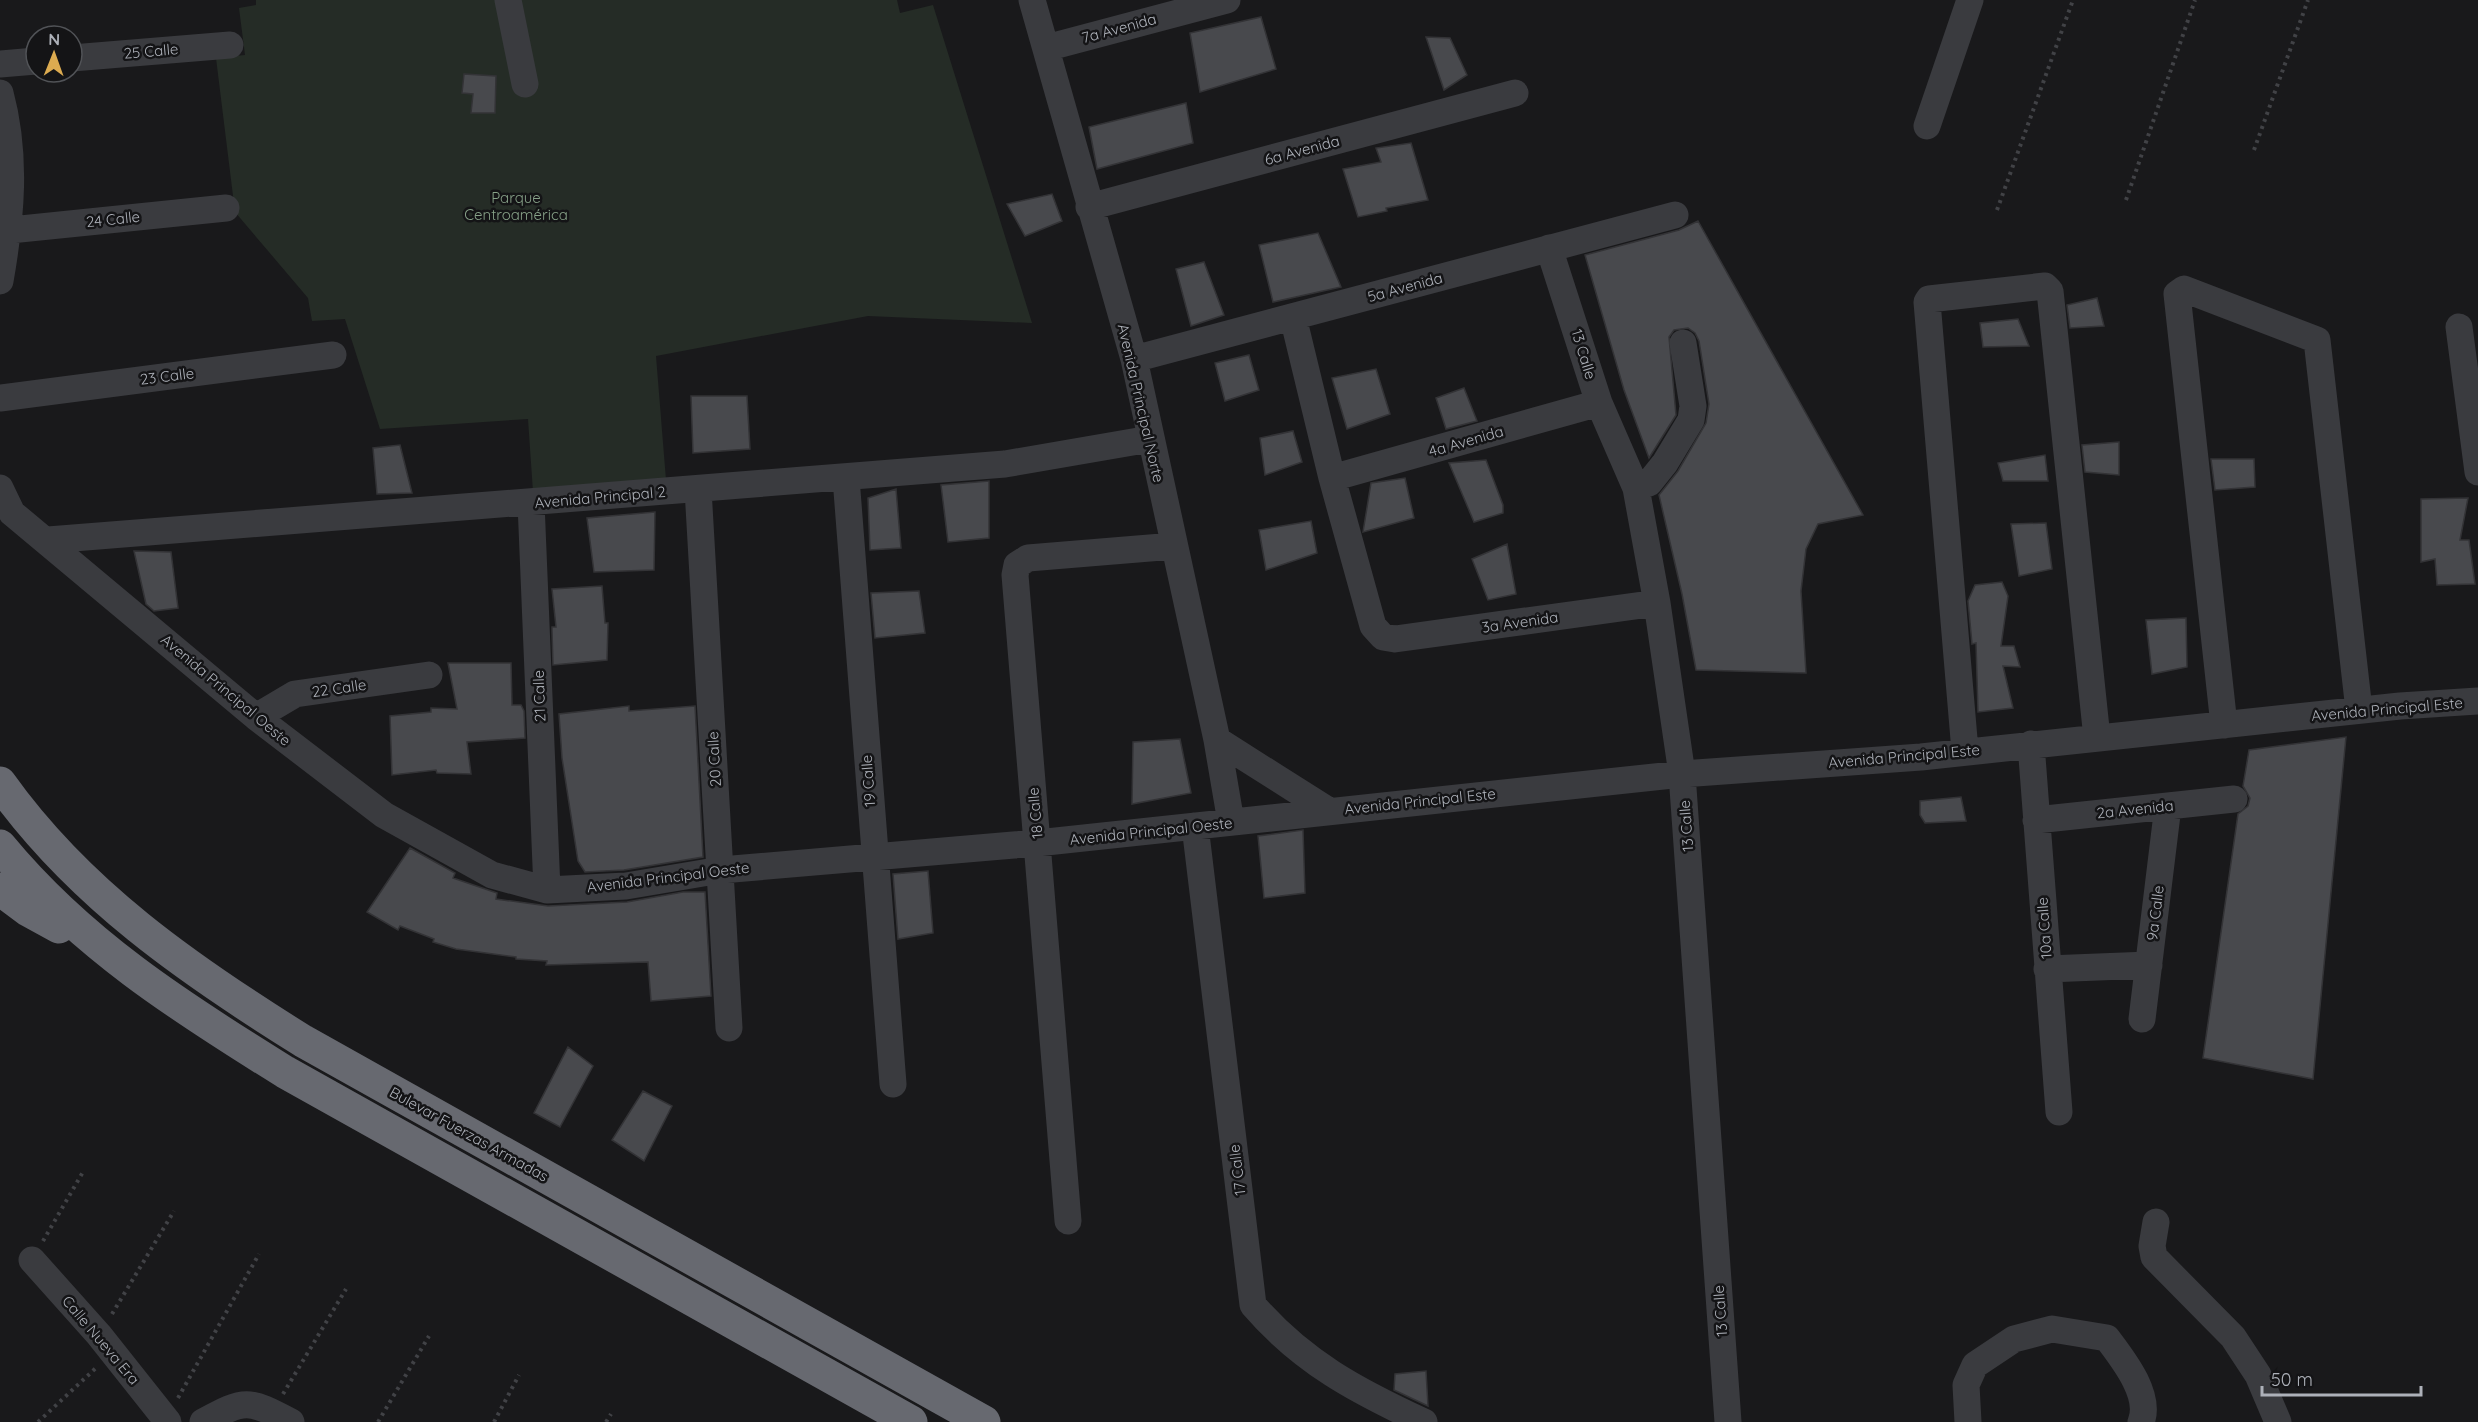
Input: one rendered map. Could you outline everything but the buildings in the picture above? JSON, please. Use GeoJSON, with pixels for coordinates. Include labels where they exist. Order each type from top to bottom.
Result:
{"type":"FeatureCollection","features":[{"type":"Feature","properties":{"kind":"highway","name":"Bulevar Fuerzas Armadas"},"geometry":{"type":"LineString","coordinates":[[0,783],[55,849],[107,903],[170,954],[225,993],[303,1041],[984,1422]]}},
{"type":"Feature","properties":{"kind":"highway"},"geometry":{"type":"LineString","coordinates":[[0,846],[29,881],[112,957]]}},
{"type":"Feature","properties":{"kind":"highway"},"geometry":{"type":"LineString","coordinates":[[0,889],[28,910],[112,957],[197,1017],[285,1072],[911,1422]]}},
{"type":"Feature","properties":{"kind":"street"},"geometry":{"type":"LineString","coordinates":[[508,0],[525,84]]}},
{"type":"Feature","properties":{"kind":"street","name":"Avenida Principal Norte"},"geometry":{"type":"LineString","coordinates":[[1032,0],[1134,359],[1217,740],[1231,822]]}},
{"type":"Feature","properties":{"kind":"street","name":"7a Avenida"},"geometry":{"type":"LineString","coordinates":[[1046,48],[1227,0]]}},
{"type":"Feature","properties":{"kind":"street"},"geometry":{"type":"LineString","coordinates":[[1927,126],[1970,0]]}},
{"type":"Feature","properties":{"kind":"street","name":"25 Calle"},"geometry":{"type":"LineString","coordinates":[[84,57],[230,45]]}},
{"type":"Feature","properties":{"kind":"street"},"geometry":{"type":"LineString","coordinates":[[0,64],[24,62]]}},
{"type":"Feature","properties":{"kind":"street"},"geometry":{"type":"LineString","coordinates":[[0,93],[9,142],[12,187],[4,230],[0,281]]}},
{"type":"Feature","properties":{"kind":"street","name":"6a Avenida"},"geometry":{"type":"LineString","coordinates":[[1089,207],[1515,93]]}},
{"type":"Feature","properties":{"kind":"street","name":"24 Calle"},"geometry":{"type":"LineString","coordinates":[[4,230],[226,208]]}},
{"type":"Feature","properties":{"kind":"street","name":"5a Avenida"},"geometry":{"type":"LineString","coordinates":[[1134,359],[1675,215]]}},
{"type":"Feature","properties":{"kind":"street","name":"13 Calle"},"geometry":{"type":"LineString","coordinates":[[1550,248],[1599,404],[1635,488],[1657,603],[1682,774],[1728,1422]]}},
{"type":"Feature","properties":{"kind":"street"},"geometry":{"type":"LineString","coordinates":[[1965,751],[1927,302],[1929,299],[2045,286],[2050,291],[2097,738]]}},
{"type":"Feature","properties":{"kind":"street"},"geometry":{"type":"LineString","coordinates":[[2224,725],[2177,294],[2184,289],[2317,340],[2359,710]]}},
{"type":"Feature","properties":{"kind":"street"},"geometry":{"type":"LineString","coordinates":[[1293,317],[1332,478]]}},
{"type":"Feature","properties":{"kind":"street"},"geometry":{"type":"LineString","coordinates":[[2459,327],[2478,472]]}},
{"type":"Feature","properties":{"kind":"street"},"geometry":{"type":"LineString","coordinates":[[1635,488],[1649,483],[1665,464],[1691,420],[1693,406],[1683,343]]}},
{"type":"Feature","properties":{"kind":"street","name":"23 Calle"},"geometry":{"type":"LineString","coordinates":[[0,398],[333,355]]}},
{"type":"Feature","properties":{"kind":"street","name":"4a Avenida"},"geometry":{"type":"LineString","coordinates":[[1332,478],[1599,404]]}},
{"type":"Feature","properties":{"kind":"street","name":"Avenida Principal 2"},"geometry":{"type":"LineString","coordinates":[[48,540],[1005,464],[1150,439]]}},
{"type":"Feature","properties":{"kind":"street","name":"19 Calle"},"geometry":{"type":"LineString","coordinates":[[846,478],[873,855],[893,1084]]}},
{"type":"Feature","properties":{"kind":"street","name":"3a Avenida"},"geometry":{"type":"LineString","coordinates":[[1332,478],[1373,626],[1383,637],[1395,639],[1657,603]]}},
{"type":"Feature","properties":{"kind":"street","name":"Avenida Principal Oeste"},"geometry":{"type":"LineString","coordinates":[[0,488],[12,513],[48,540],[256,717],[384,815],[492,875],[547,890],[626,886],[721,870],[873,855],[1037,843],[1329,811]]}},
{"type":"Feature","properties":{"kind":"street","name":"20 Calle"},"geometry":{"type":"LineString","coordinates":[[698,489],[729,1028]]}},
{"type":"Feature","properties":{"kind":"street","name":"21 Calle"},"geometry":{"type":"LineString","coordinates":[[531,503],[547,890]]}},
{"type":"Feature","properties":{"kind":"street","name":"18 Calle"},"geometry":{"type":"LineString","coordinates":[[1068,1221],[1015,574],[1017,565],[1028,558],[1174,546]]}},
{"type":"Feature","properties":{"kind":"street","name":"22 Calle"},"geometry":{"type":"LineString","coordinates":[[256,717],[295,694],[429,675]]}},
{"type":"Feature","properties":{"kind":"street","name":"Avenida Principal Este"},"geometry":{"type":"LineString","coordinates":[[1329,811],[1682,774],[1921,757],[2359,710],[2478,701]]}},
{"type":"Feature","properties":{"kind":"street"},"geometry":{"type":"LineString","coordinates":[[1217,740],[1329,811]]}},
{"type":"Feature","properties":{"kind":"street","name":"10a Calle"},"geometry":{"type":"LineString","coordinates":[[2031,744],[2060,1112]]}},
{"type":"Feature","properties":{"kind":"street","name":"2a Avenida"},"geometry":{"type":"LineString","coordinates":[[2036,819],[2234,799]]}},
{"type":"Feature","properties":{"kind":"street","name":"9a Calle"},"geometry":{"type":"LineString","coordinates":[[2142,1019],[2168,806]]}},
{"type":"Feature","properties":{"kind":"street","name":"17 Calle"},"geometry":{"type":"LineString","coordinates":[[1196,826],[1253,1305],[1274,1330],[1318,1367],[1387,1405],[1424,1422]]}},
{"type":"Feature","properties":{"kind":"street"},"geometry":{"type":"LineString","coordinates":[[2048,969],[2149,965]]}},
{"type":"Feature","properties":{"kind":"street"},"geometry":{"type":"LineString","coordinates":[[2156,1222],[2152,1246],[2154,1257],[2233,1336],[2258,1375],[2278,1422]]}},
{"type":"Feature","properties":{"kind":"street","name":"Calle Nueva Era"},"geometry":{"type":"LineString","coordinates":[[32,1260],[106,1344],[167,1421]]}},
{"type":"Feature","properties":{"kind":"street"},"geometry":{"type":"LineString","coordinates":[[1968,1422],[1966,1385],[1975,1365],[2014,1339],[2052,1329],[2107,1338],[2134,1374],[2144,1414],[2141,1422]]}},
{"type":"Feature","properties":{"kind":"street"},"geometry":{"type":"LineString","coordinates":[[203,1422],[240,1404],[282,1417]]}},
{"type":"Feature","properties":{"kind":"path"},"geometry":{"type":"LineString","coordinates":[[1997,210],[2073,0]]}},
{"type":"Feature","properties":{"kind":"path"},"geometry":{"type":"LineString","coordinates":[[2126,200],[2195,0]]}},
{"type":"Feature","properties":{"kind":"path"},"geometry":{"type":"LineString","coordinates":[[2254,150],[2308,0]]}},
{"type":"Feature","properties":{"kind":"path"},"geometry":{"type":"LineString","coordinates":[[32,1260],[83,1172]]}},
{"type":"Feature","properties":{"kind":"path"},"geometry":{"type":"LineString","coordinates":[[38,1422],[106,1344],[174,1211]]}},
{"type":"Feature","properties":{"kind":"path"},"geometry":{"type":"LineString","coordinates":[[167,1421],[259,1254]]}},
{"type":"Feature","properties":{"kind":"path"},"geometry":{"type":"LineString","coordinates":[[282,1417],[346,1289]]}},
{"type":"Feature","properties":{"kind":"path"},"geometry":{"type":"LineString","coordinates":[[378,1422],[429,1336]]}},
{"type":"Feature","properties":{"kind":"path"},"geometry":{"type":"LineString","coordinates":[[494,1422],[519,1375]]}},
{"type":"Feature","properties":{"kind":"path"},"geometry":{"type":"LineString","coordinates":[[606,1422],[611,1414]]}},
{"type":"Feature","properties":{"kind":"green space","name":"Parque Centroamérica"},"geometry":{"type":"Polygon","coordinates":[[[256,0],[897,0],[900,13],[933,5],[1032,323],[868,316],[656,356],[666,480],[533,492],[528,419],[380,429],[345,319],[312,321],[308,298],[235,212],[216,58],[245,55],[239,8],[256,5],[256,0]]]}}]}
